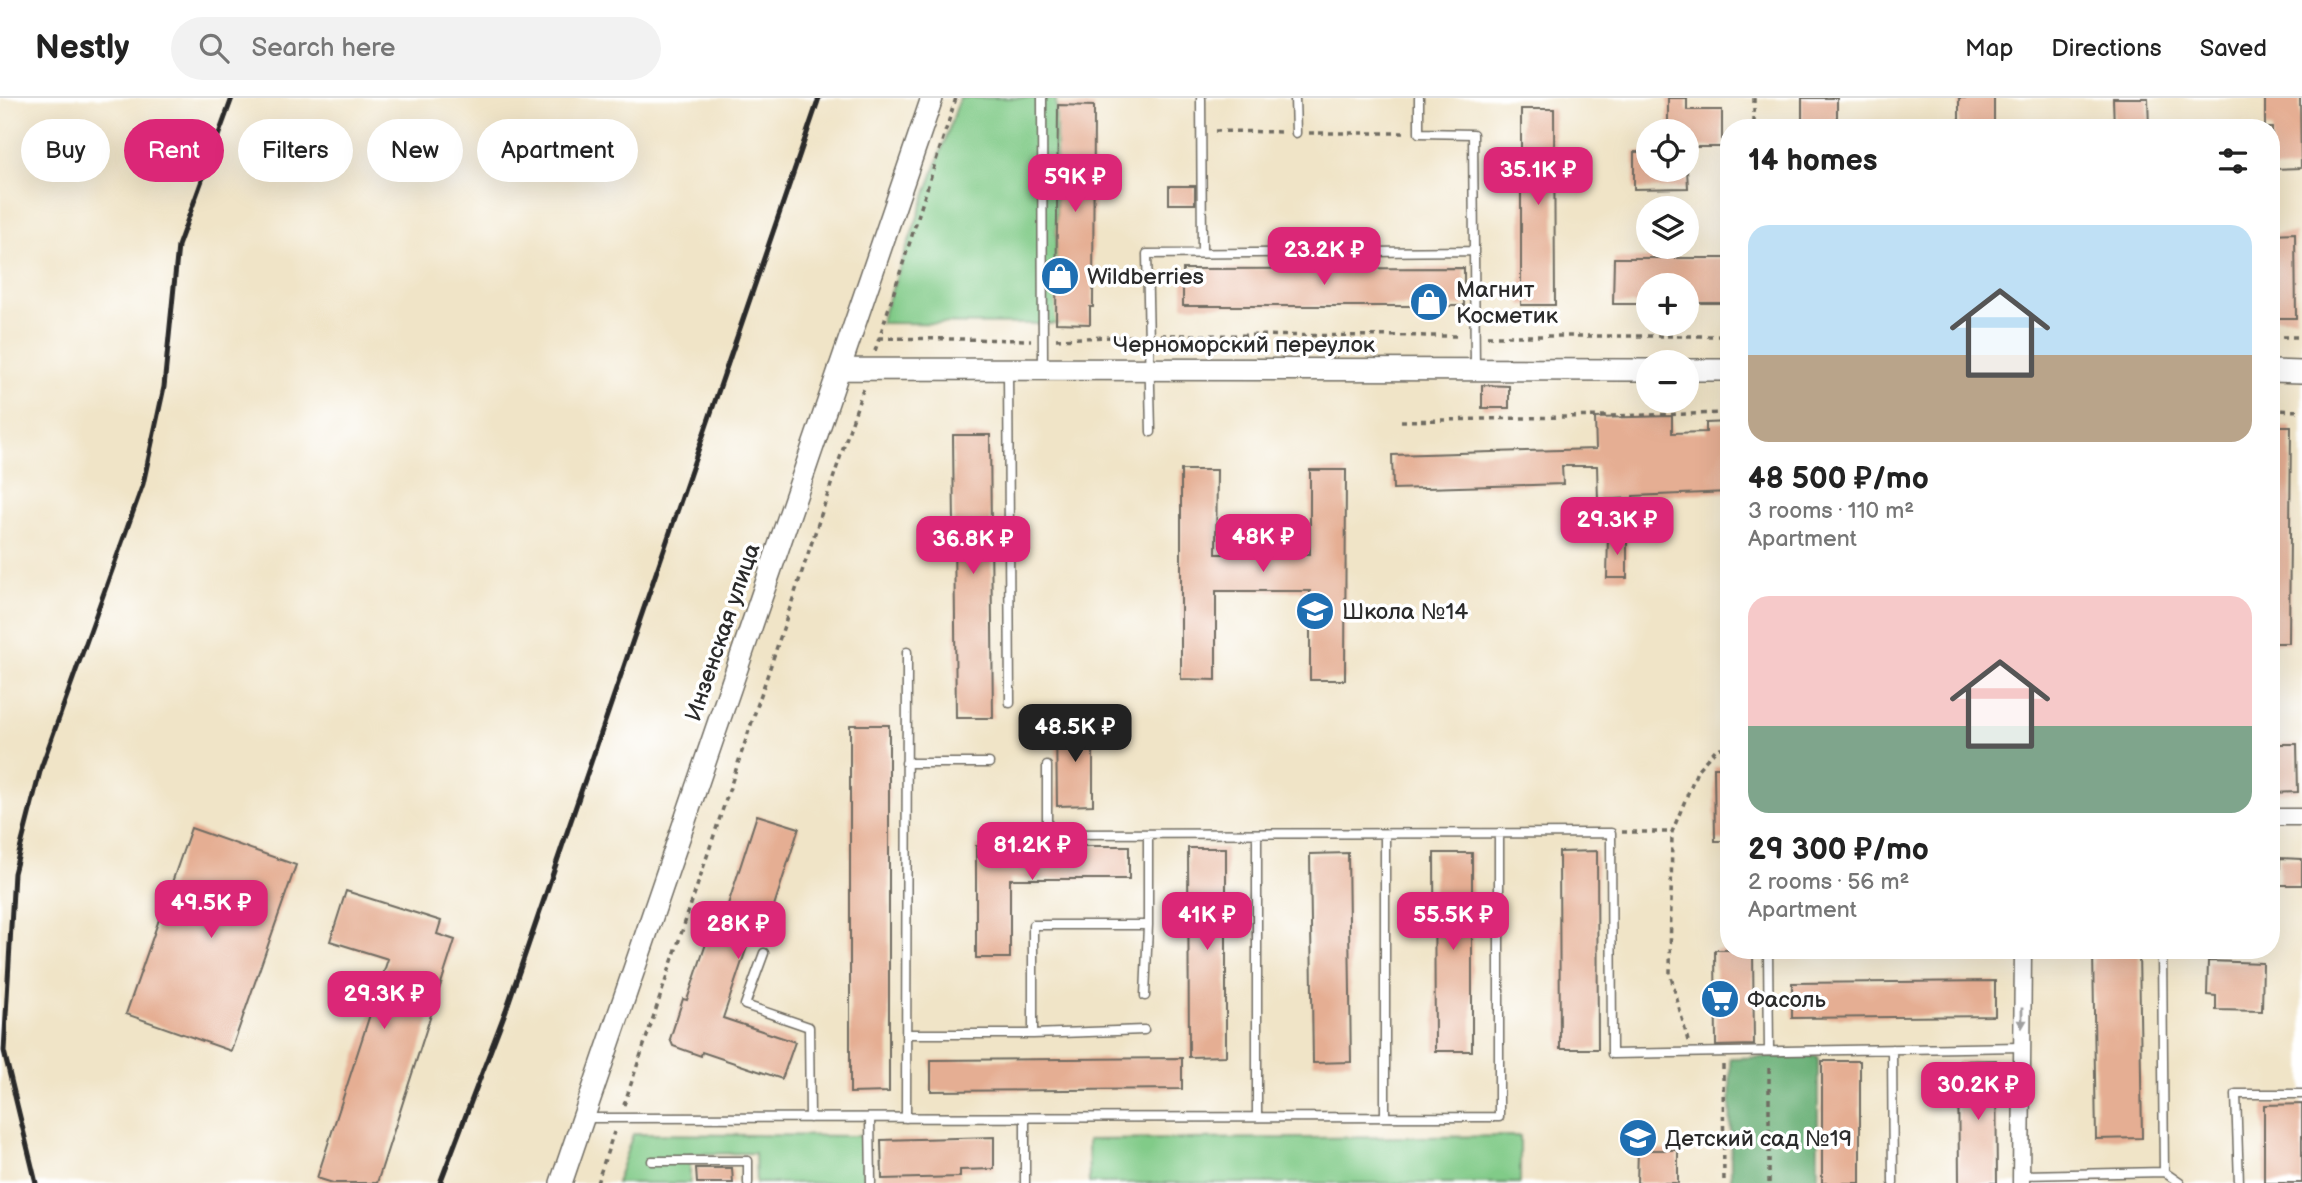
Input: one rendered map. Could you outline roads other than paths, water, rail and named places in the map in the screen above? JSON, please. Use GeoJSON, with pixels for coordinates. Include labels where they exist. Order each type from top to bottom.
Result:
{"type":"FeatureCollection","features":[{"type":"Feature","properties":{"kind":"street","name":"Инзенская улица"},"geometry":{"type":"LineString","coordinates":[[561,1183],[932,98]]}},
{"type":"Feature","properties":{"kind":"street","name":"Черноморский переулок"},"geometry":{"type":"LineString","coordinates":[[839,369],[1636,370]]}},
{"type":"Feature","properties":{"kind":"street"},"geometry":{"type":"LineString","coordinates":[[1699,370],[1720,370]]}},
{"type":"Feature","properties":{"kind":"street"},"geometry":{"type":"LineString","coordinates":[[2280,371],[2302,372]]}},
{"type":"Feature","properties":{"kind":"street"},"geometry":{"type":"LineString","coordinates":[[2280,817],[2302,817]]}},
{"type":"Feature","properties":{"kind":"street"},"geometry":{"type":"LineString","coordinates":[[2021,1179],[2022,959]]}},
{"type":"Feature","properties":{"kind":"lane"},"geometry":{"type":"LineString","coordinates":[[1042,98],[1044,370]]}},
{"type":"Feature","properties":{"kind":"lane"},"geometry":{"type":"LineString","coordinates":[[1201,98],[1202,254]]}},
{"type":"Feature","properties":{"kind":"lane"},"geometry":{"type":"LineString","coordinates":[[1295,98],[1296,133]]}},
{"type":"Feature","properties":{"kind":"lane"},"geometry":{"type":"LineString","coordinates":[[1419,98],[1419,133],[1473,134],[1475,371]]}},
{"type":"Feature","properties":{"kind":"lane"},"geometry":{"type":"LineString","coordinates":[[1152,432],[1147,254],[1474,251]]}},
{"type":"Feature","properties":{"kind":"lane"},"geometry":{"type":"LineString","coordinates":[[1008,370],[1010,703]]}},
{"type":"Feature","properties":{"kind":"lane"},"geometry":{"type":"LineString","coordinates":[[906,1118],[907,652]]}},
{"type":"Feature","properties":{"kind":"lane"},"geometry":{"type":"LineString","coordinates":[[906,763],[989,763]]}},
{"type":"Feature","properties":{"kind":"lane"},"geometry":{"type":"LineString","coordinates":[[1047,766],[1047,834],[1611,832],[1612,1054],[2022,1047]]}},
{"type":"Feature","properties":{"kind":"lane"},"geometry":{"type":"LineString","coordinates":[[585,1118],[1499,1117],[1499,833]]}},
{"type":"Feature","properties":{"kind":"lane"},"geometry":{"type":"LineString","coordinates":[[1145,996],[1148,834]]}},
{"type":"Feature","properties":{"kind":"lane"},"geometry":{"type":"LineString","coordinates":[[1257,834],[1257,1117]]}},
{"type":"Feature","properties":{"kind":"lane"},"geometry":{"type":"LineString","coordinates":[[1385,834],[1385,1117]]}},
{"type":"Feature","properties":{"kind":"lane"},"geometry":{"type":"LineString","coordinates":[[1033,1034],[1033,925],[1148,925]]}},
{"type":"Feature","properties":{"kind":"lane"},"geometry":{"type":"LineString","coordinates":[[764,953],[746,1005],[809,1027],[810,1118]]}},
{"type":"Feature","properties":{"kind":"lane"},"geometry":{"type":"LineString","coordinates":[[1768,959],[1769,1051]]}},
{"type":"Feature","properties":{"kind":"lane"},"geometry":{"type":"LineString","coordinates":[[2162,959],[2164,1172]]}},
{"type":"Feature","properties":{"kind":"lane"},"geometry":{"type":"LineString","coordinates":[[906,1034],[1033,1034],[1144,1030]]}},
{"type":"Feature","properties":{"kind":"lane"},"geometry":{"type":"LineString","coordinates":[[1892,1049],[1894,1183]]}},
{"type":"Feature","properties":{"kind":"lane"},"geometry":{"type":"LineString","coordinates":[[2239,1183],[2236,1094],[2302,1094]]}},
{"type":"Feature","properties":{"kind":"lane"},"geometry":{"type":"LineString","coordinates":[[870,1118],[871,1183]]}},
{"type":"Feature","properties":{"kind":"lane"},"geometry":{"type":"LineString","coordinates":[[1025,1118],[1025,1183]]}},
{"type":"Feature","properties":{"kind":"lane"},"geometry":{"type":"LineString","coordinates":[[652,1161],[748,1161],[748,1183]]}},
{"type":"Feature","properties":{"kind":"lane"},"geometry":{"type":"LineString","coordinates":[[2021,1179],[2164,1172],[2180,1183]]}},
{"type":"Feature","properties":{"kind":"railway"},"geometry":{"type":"LineString","coordinates":[[36,1183],[4,1051],[14,873],[41,768],[143,484],[164,387],[178,246],[232,98]]}},
{"type":"Feature","properties":{"kind":"railway"},"geometry":{"type":"LineString","coordinates":[[440,1183],[506,1010],[819,98]]}},
{"type":"Feature","properties":{"kind":"place","name":"Wildberries"},"geometry":{"type":"Point","coordinates":[1060,276]}},
{"type":"Feature","properties":{"kind":"place","name":"Магнит Косметик"},"geometry":{"type":"Point","coordinates":[1429,302]}},
{"type":"Feature","properties":{"kind":"place","name":"Школа №14"},"geometry":{"type":"Point","coordinates":[1315,611]}},
{"type":"Feature","properties":{"kind":"place","name":"Фасоль"},"geometry":{"type":"Point","coordinates":[1720,999]}},
{"type":"Feature","properties":{"kind":"place","name":"Детский сад №19"},"geometry":{"type":"Point","coordinates":[1638,1138]}}]}
